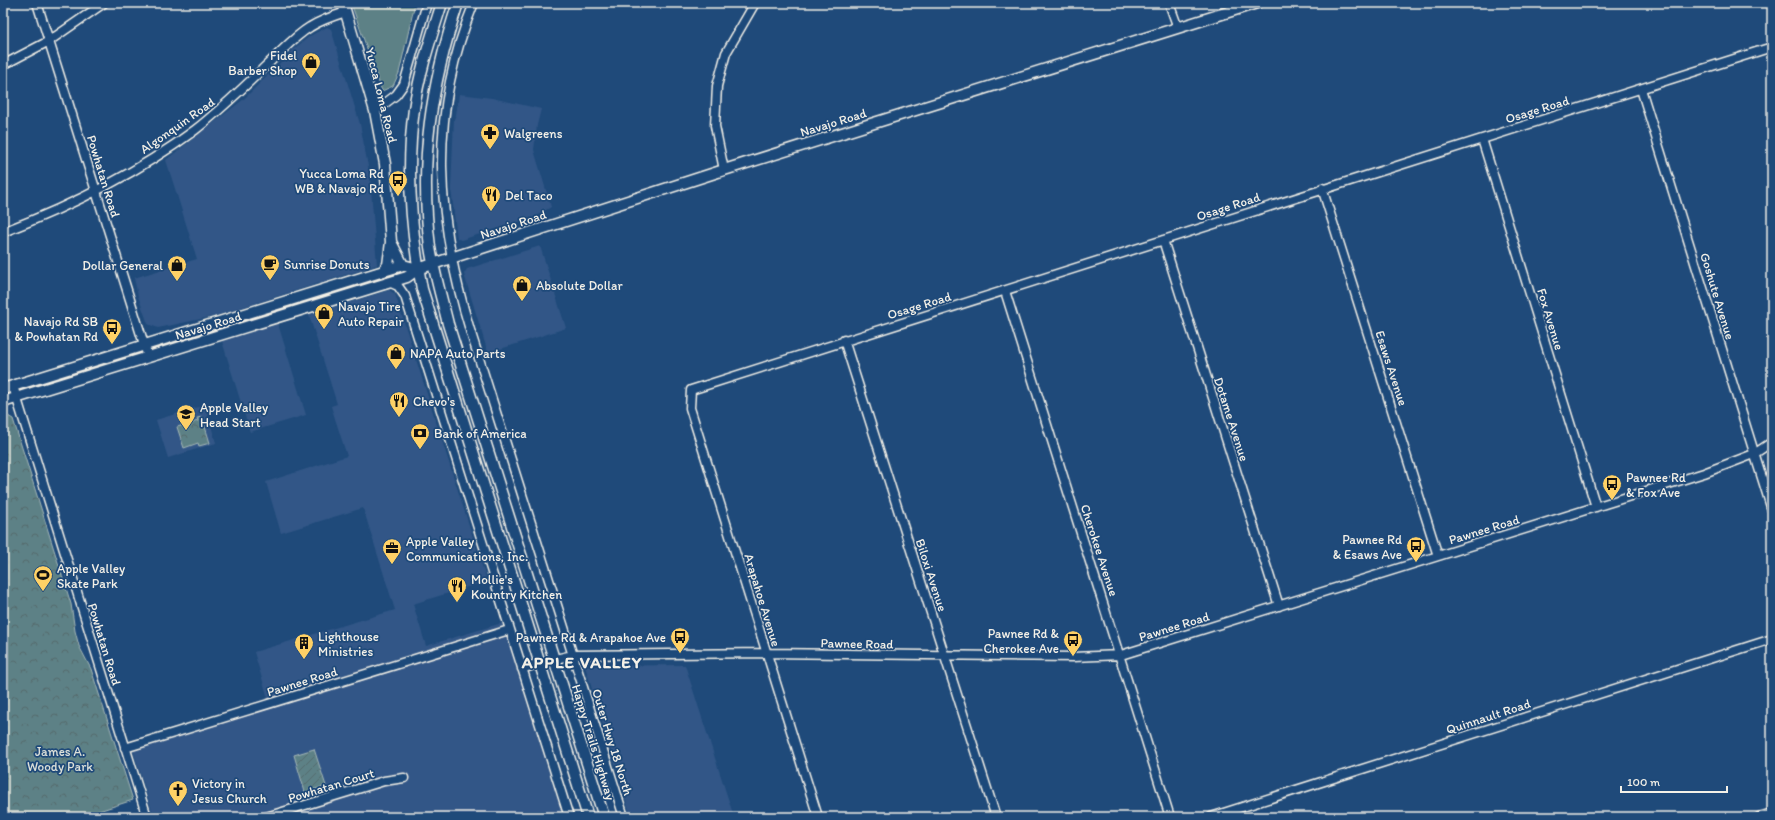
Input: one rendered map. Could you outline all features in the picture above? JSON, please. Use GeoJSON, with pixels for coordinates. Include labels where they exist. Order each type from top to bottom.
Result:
{"type":"FeatureCollection","features":[{"type":"Feature","properties":{"kind":"main road"},"geometry":{"type":"LineString","coordinates":[[442,3],[419,81],[412,129],[411,204],[418,269],[422,289],[588,817]]}},
{"type":"Feature","properties":{"kind":"main road","name":"Happy Trails Highway"},"geometry":{"type":"LineString","coordinates":[[458,3],[438,71],[430,114],[426,148],[426,211],[433,264],[450,331],[604,817]]}},
{"type":"Feature","properties":{"kind":"main road","name":"Navajo Road"},"geometry":{"type":"LineString","coordinates":[[3,402],[407,277],[418,269],[451,258],[724,170],[1257,3]]}},
{"type":"Feature","properties":{"kind":"main road","name":"Yucca Loma Road"},"geometry":{"type":"LineString","coordinates":[[344,8],[375,111],[385,164],[391,242]]}},
{"type":"Feature","properties":{"kind":"main road"},"geometry":{"type":"LineString","coordinates":[[391,242],[403,265],[418,269]]}},
{"type":"Feature","properties":{"kind":"main road"},"geometry":{"type":"LineString","coordinates":[[383,271],[388,265],[391,242]]}},
{"type":"Feature","properties":{"kind":"main road","name":"Navajo Road"},"geometry":{"type":"LineString","coordinates":[[3,389],[403,265]]}},
{"type":"Feature","properties":{"kind":"main road"},"geometry":{"type":"LineString","coordinates":[[512,576],[523,590],[543,653],[555,659]]}},
{"type":"Feature","properties":{"kind":"main road"},"geometry":{"type":"LineString","coordinates":[[539,663],[545,664],[550,668],[570,729],[579,738]]}},
{"type":"Feature","properties":{"kind":"street","name":"Powhatan Road"},"geometry":{"type":"LineString","coordinates":[[37,3],[148,357]]}},
{"type":"Feature","properties":{"kind":"street"},"geometry":{"type":"LineString","coordinates":[[3,65],[49,40],[104,3]]}},
{"type":"Feature","properties":{"kind":"street"},"geometry":{"type":"LineString","coordinates":[[375,111],[396,95],[404,84],[423,10],[427,3]]}},
{"type":"Feature","properties":{"kind":"street","name":"Outer Hwy 18 North"},"geometry":{"type":"LineString","coordinates":[[474,3],[460,41],[451,77],[442,135],[441,186],[451,258],[470,330],[624,817]]}},
{"type":"Feature","properties":{"kind":"street"},"geometry":{"type":"LineString","coordinates":[[724,170],[715,126],[717,86],[726,53],[755,3]]}},
{"type":"Feature","properties":{"kind":"street"},"geometry":{"type":"LineString","coordinates":[[1169,3],[1178,28]]}},
{"type":"Feature","properties":{"kind":"street","name":"Algonquin Road"},"geometry":{"type":"LineString","coordinates":[[3,232],[54,212],[97,192],[161,153],[224,107],[309,28],[333,16],[344,8]]}},
{"type":"Feature","properties":{"kind":"street","name":"Osage Road"},"geometry":{"type":"LineString","coordinates":[[691,390],[844,340],[1005,291],[1322,188],[1772,47]]}},
{"type":"Feature","properties":{"kind":"street","name":"Goshute Avenue"},"geometry":{"type":"LineString","coordinates":[[1641,89],[1772,510]]}},
{"type":"Feature","properties":{"kind":"street","name":"Fox Avenue"},"geometry":{"type":"LineString","coordinates":[[1482,139],[1596,506]]}},
{"type":"Feature","properties":{"kind":"street","name":"Esaws Avenue"},"geometry":{"type":"LineString","coordinates":[[1322,188],[1438,556]]}},
{"type":"Feature","properties":{"kind":"street","name":"Dotame Avenue"},"geometry":{"type":"LineString","coordinates":[[1163,240],[1279,606]]}},
{"type":"Feature","properties":{"kind":"street"},"geometry":{"type":"LineString","coordinates":[[405,296],[407,277]]}},
{"type":"Feature","properties":{"kind":"street"},"geometry":{"type":"LineString","coordinates":[[389,282],[398,286],[405,296],[569,817]]}},
{"type":"Feature","properties":{"kind":"street","name":"Cherokee Avenue"},"geometry":{"type":"LineString","coordinates":[[1005,291],[1121,655],[1170,817]]}},
{"type":"Feature","properties":{"kind":"street","name":"Biloxi Avenue"},"geometry":{"type":"LineString","coordinates":[[844,340],[996,817]]}},
{"type":"Feature","properties":{"kind":"street","name":"Powhatan Road"},"geometry":{"type":"LineString","coordinates":[[13,386],[147,817]]}},
{"type":"Feature","properties":{"kind":"street","name":"Arapahoe Avenue"},"geometry":{"type":"LineString","coordinates":[[691,390],[690,408],[768,653],[818,817]]}},
{"type":"Feature","properties":{"kind":"street","name":"Pawnee Road"},"geometry":{"type":"LineString","coordinates":[[555,659],[573,655],[768,653],[1073,657],[1121,655],[1704,473],[1754,454],[1772,442]]}},
{"type":"Feature","properties":{"kind":"street","name":"Pawnee Road"},"geometry":{"type":"LineString","coordinates":[[125,748],[509,630]]}},
{"type":"Feature","properties":{"kind":"street","name":"Quinnault Road"},"geometry":{"type":"LineString","coordinates":[[1210,817],[1772,639]]}},
{"type":"Feature","properties":{"kind":"street"},"geometry":{"type":"LineString","coordinates":[[522,669],[539,663]]}},
{"type":"Feature","properties":{"kind":"street","name":"Powhatan Court"},"geometry":{"type":"LineString","coordinates":[[266,817],[384,781],[404,778]]}},
{"type":"Feature","properties":{"kind":"street"},"geometry":{"type":"LineString","coordinates":[[1759,817],[1772,813]]}},
{"type":"Feature","properties":{"kind":"shaded area"},"geometry":{"type":"Polygon","coordinates":[[[327,27],[331,29],[360,124],[370,177],[377,265],[215,316],[158,328],[148,324],[138,296],[134,278],[197,259],[166,160],[244,99],[295,48],[310,36],[327,27]]]}},
{"type":"Feature","properties":{"kind":"shaded area"},"geometry":{"type":"Polygon","coordinates":[[[459,94],[492,98],[541,109],[537,125],[534,150],[551,207],[534,217],[461,240],[457,238],[451,188],[454,119],[459,94]]]}},
{"type":"Feature","properties":{"kind":"shaded area"},"geometry":{"type":"Polygon","coordinates":[[[540,246],[566,328],[488,353],[464,274],[467,269],[540,246]]]}},
{"type":"Feature","properties":{"kind":"shaded area"},"geometry":{"type":"Polygon","coordinates":[[[389,290],[395,294],[487,581],[413,604],[426,646],[502,623],[563,817],[154,817],[133,750],[271,708],[254,652],[395,610],[363,508],[281,533],[266,482],[347,456],[331,406],[337,404],[309,315],[389,290]]]}},
{"type":"Feature","properties":{"kind":"shaded area"},"geometry":{"type":"Polygon","coordinates":[[[278,324],[306,415],[250,432],[222,341],[278,324]]]}},
{"type":"Feature","properties":{"kind":"shaded area","name":"Apple Valley Head Start"},"geometry":{"type":"Polygon","coordinates":[[[205,405],[216,443],[168,458],[156,420],[205,405]]]}},
{"type":"Feature","properties":{"kind":"shaded area"},"geometry":{"type":"Polygon","coordinates":[[[685,665],[734,817],[631,817],[585,666],[685,665]]]}},
{"type":"Feature","properties":{"kind":"green space"},"geometry":{"type":"Polygon","coordinates":[[[351,3],[415,3],[399,73],[393,86],[382,91],[351,3]]]}},
{"type":"Feature","properties":{"kind":"green space","name":"James A. Woody Park"},"geometry":{"type":"Polygon","coordinates":[[[3,413],[13,419],[71,604],[79,646],[91,669],[133,800],[80,817],[3,817],[3,413]]]}},
{"type":"Feature","properties":{"kind":"green space"},"geometry":{"type":"Polygon","coordinates":[[[202,417],[210,443],[199,446],[198,443],[184,448],[177,427],[198,421],[197,418],[202,417]]]}},
{"type":"Feature","properties":{"kind":"green space"},"geometry":{"type":"Polygon","coordinates":[[[314,749],[326,786],[305,792],[294,755],[314,749]]]}},
{"type":"Feature","properties":{"kind":"place","name":"Fidel Barber Shop"},"geometry":{"type":"Point","coordinates":[311,79]}},
{"type":"Feature","properties":{"kind":"place","name":"Walgreens"},"geometry":{"type":"Point","coordinates":[490,150]}},
{"type":"Feature","properties":{"kind":"place","name":"Yucca Loma Rd WB & Navajo Rd"},"geometry":{"type":"Point","coordinates":[398,197]}},
{"type":"Feature","properties":{"kind":"place","name":"Del Taco"},"geometry":{"type":"Point","coordinates":[491,212]}},
{"type":"Feature","properties":{"kind":"place","name":"Sunrise Donuts"},"geometry":{"type":"Point","coordinates":[270,281]}},
{"type":"Feature","properties":{"kind":"place","name":"Dollar General"},"geometry":{"type":"Point","coordinates":[177,282]}},
{"type":"Feature","properties":{"kind":"place","name":"Absolute Dollar"},"geometry":{"type":"Point","coordinates":[522,302]}},
{"type":"Feature","properties":{"kind":"place","name":"Navajo Tire Auto Repair"},"geometry":{"type":"Point","coordinates":[324,330]}},
{"type":"Feature","properties":{"kind":"place","name":"Navajo Rd SB & Powhatan Rd"},"geometry":{"type":"Point","coordinates":[112,345]}},
{"type":"Feature","properties":{"kind":"place","name":"NAPA Auto Parts"},"geometry":{"type":"Point","coordinates":[396,370]}},
{"type":"Feature","properties":{"kind":"place","name":"Chevo's"},"geometry":{"type":"Point","coordinates":[399,418]}},
{"type":"Feature","properties":{"kind":"place","name":"Apple Valley Head Start"},"geometry":{"type":"Point","coordinates":[186,431]}},
{"type":"Feature","properties":{"kind":"place","name":"Bank of America"},"geometry":{"type":"Point","coordinates":[420,450]}},
{"type":"Feature","properties":{"kind":"place","name":"Pawnee Rd & Fox Ave"},"geometry":{"type":"Point","coordinates":[1612,501]}},
{"type":"Feature","properties":{"kind":"place","name":"Pawnee Rd & Esaws Ave"},"geometry":{"type":"Point","coordinates":[1416,563]}},
{"type":"Feature","properties":{"kind":"place","name":"Apple Valley Communications, Inc."},"geometry":{"type":"Point","coordinates":[392,565]}},
{"type":"Feature","properties":{"kind":"place","name":"Apple Valley Skate Park"},"geometry":{"type":"Point","coordinates":[43,592]}},
{"type":"Feature","properties":{"kind":"place","name":"Mollie's Kountry Kitchen"},"geometry":{"type":"Point","coordinates":[457,603]}},
{"type":"Feature","properties":{"kind":"place","name":"Pawnee Rd & Arapahoe Ave"},"geometry":{"type":"Point","coordinates":[680,654]}},
{"type":"Feature","properties":{"kind":"place","name":"Pawnee Rd & Cherokee Ave"},"geometry":{"type":"Point","coordinates":[1073,657]}},
{"type":"Feature","properties":{"kind":"place","name":"Lighthouse Ministries"},"geometry":{"type":"Point","coordinates":[304,660]}},
{"type":"Feature","properties":{"kind":"place","name":"Victory in Jesus Church"},"geometry":{"type":"Point","coordinates":[178,807]}},
{"type":"Feature","properties":{"kind":"district","name":"APPLE VALLEY"},"geometry":{"type":"Point","coordinates":[582,662]}}]}
